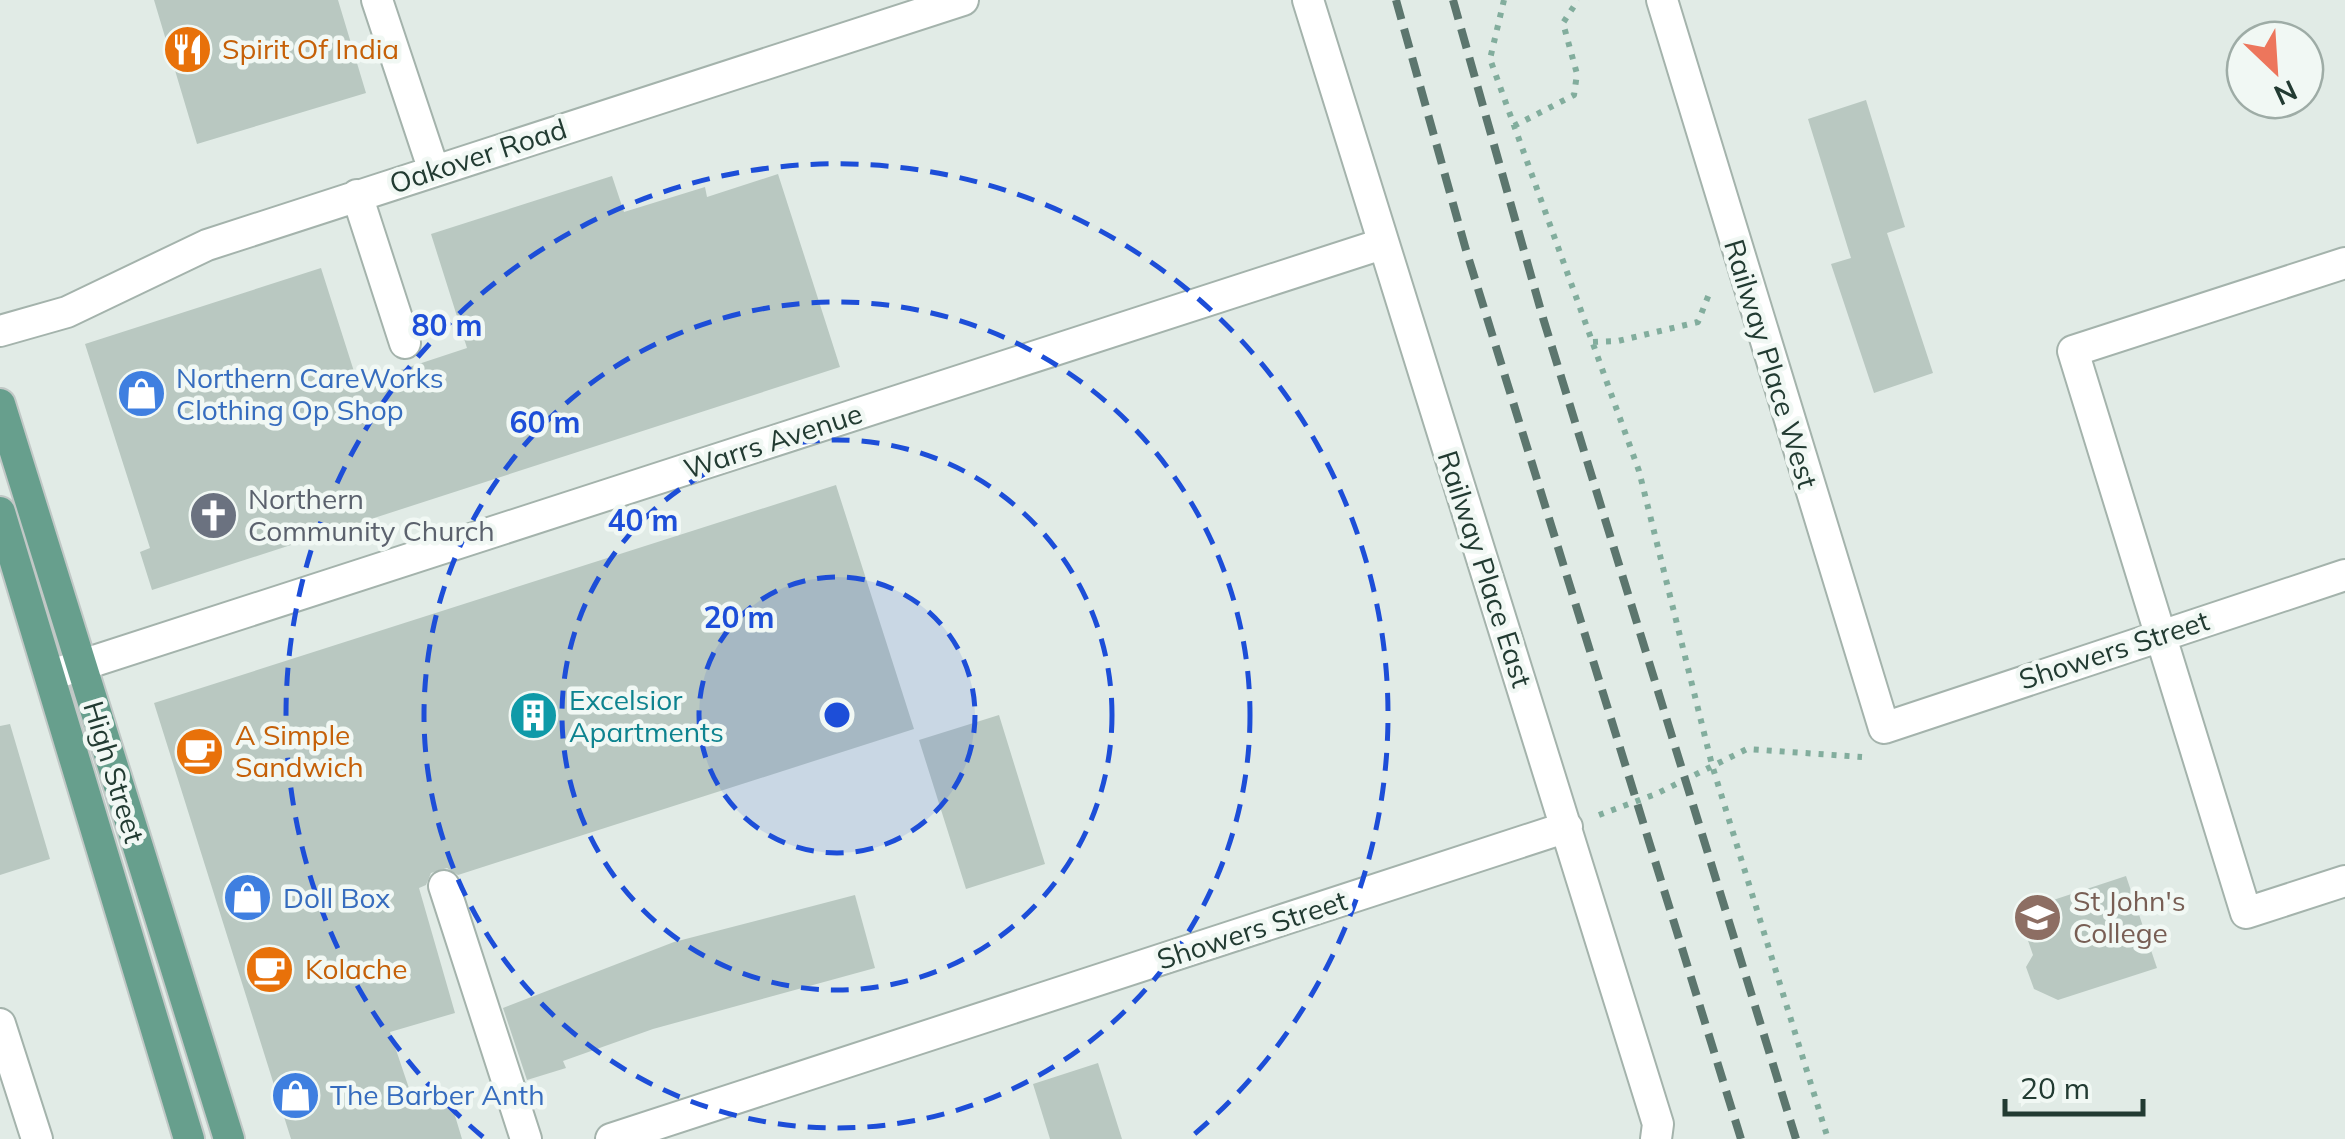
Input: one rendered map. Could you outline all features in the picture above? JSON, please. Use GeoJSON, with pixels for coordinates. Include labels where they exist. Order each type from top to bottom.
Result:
{"type":"FeatureCollection","features":[{"type":"Feature","properties":{"kind":"main road","name":"High Street"},"geometry":{"type":"LineString","coordinates":[[0,404],[229,1139]]}},
{"type":"Feature","properties":{"kind":"main road","name":"High Street"},"geometry":{"type":"LineString","coordinates":[[0,512],[189,1139]]}},
{"type":"Feature","properties":{"kind":"main road"},"geometry":{"type":"LineString","coordinates":[[14,557],[44,547]]}},
{"type":"Feature","properties":{"kind":"street"},"geometry":{"type":"LineString","coordinates":[[377,0],[434,171]]}},
{"type":"Feature","properties":{"kind":"street","name":"Oakover Road"},"geometry":{"type":"LineString","coordinates":[[0,331],[67,312],[207,245],[963,0]]}},
{"type":"Feature","properties":{"kind":"street","name":"Railway Place East"},"geometry":{"type":"LineString","coordinates":[[1308,0],[1567,826],[1658,1124],[1656,1139]]}},
{"type":"Feature","properties":{"kind":"street","name":"Railway Place West"},"geometry":{"type":"LineString","coordinates":[[1662,0],[1884,728]]}},
{"type":"Feature","properties":{"kind":"street"},"geometry":{"type":"LineString","coordinates":[[358,195],[404,343]]}},
{"type":"Feature","properties":{"kind":"street","name":"Warrs Avenue"},"geometry":{"type":"LineString","coordinates":[[50,675],[1382,244]]}},
{"type":"Feature","properties":{"kind":"street"},"geometry":{"type":"LineString","coordinates":[[2345,262],[2072,351],[2246,913],[2345,881]]}},
{"type":"Feature","properties":{"kind":"street","name":"Showers Street"},"geometry":{"type":"LineString","coordinates":[[1884,728],[2345,575]]}},
{"type":"Feature","properties":{"kind":"street","name":"Showers Street"},"geometry":{"type":"LineString","coordinates":[[611,1139],[1567,826]]}},
{"type":"Feature","properties":{"kind":"street"},"geometry":{"type":"LineString","coordinates":[[444,886],[526,1139]]}},
{"type":"Feature","properties":{"kind":"street"},"geometry":{"type":"LineString","coordinates":[[0,1024],[37,1139]]}},
{"type":"Feature","properties":{"kind":"path"},"geometry":{"type":"LineString","coordinates":[[1504,0],[1490,59],[1639,471],[1712,765],[1828,1139]]}},
{"type":"Feature","properties":{"kind":"path"},"geometry":{"type":"LineString","coordinates":[[1514,126],[1574,95],[1577,74],[1563,23],[1577,1]]}},
{"type":"Feature","properties":{"kind":"path"},"geometry":{"type":"LineString","coordinates":[[1593,342],[1618,342],[1678,330]]}},
{"type":"Feature","properties":{"kind":"path"},"geometry":{"type":"LineString","coordinates":[[1567,826],[1656,794],[1747,749],[1875,758]]}},
{"type":"Feature","properties":{"kind":"building"},"geometry":{"type":"Polygon","coordinates":[[[154,0],[338,0],[366,93],[197,144],[154,0]]]}},
{"type":"Feature","properties":{"kind":"building"},"geometry":{"type":"Polygon","coordinates":[[[1866,100],[1905,227],[1887,233],[1933,373],[1874,393],[1831,264],[1851,258],[1808,119],[1866,100]]]}},
{"type":"Feature","properties":{"kind":"building"},"geometry":{"type":"Polygon","coordinates":[[[778,174],[840,367],[152,590],[140,552],[150,548],[85,344],[321,268],[358,384],[467,348],[431,234],[612,176],[624,212],[705,187],[707,197],[778,174]]]}},
{"type":"Feature","properties":{"kind":"building","name":"Excelsior Apartments"},"geometry":{"type":"Polygon","coordinates":[[[836,485],[914,729],[458,875],[447,868],[431,873],[426,885],[419,888],[455,1013],[390,1032],[416,1109],[450,1099],[462,1139],[291,1139],[154,703],[836,485]]]}},
{"type":"Feature","properties":{"kind":"building"},"geometry":{"type":"Polygon","coordinates":[[[999,715],[1045,864],[966,889],[919,740],[999,715]]]}},
{"type":"Feature","properties":{"kind":"building"},"geometry":{"type":"Polygon","coordinates":[[[10,724],[50,859],[0,875],[0,726],[10,724]]]}},
{"type":"Feature","properties":{"kind":"building"},"geometry":{"type":"Polygon","coordinates":[[[2126,876],[2157,968],[2058,1000],[2034,989],[2026,967],[2033,955],[2024,929],[2032,907],[2126,876]]]}},
{"type":"Feature","properties":{"kind":"building"},"geometry":{"type":"Polygon","coordinates":[[[855,895],[875,968],[653,1029],[563,1061],[566,1068],[527,1080],[503,1008],[674,942],[855,895]]]}},
{"type":"Feature","properties":{"kind":"building"},"geometry":{"type":"Polygon","coordinates":[[[1098,1063],[1122,1139],[1050,1139],[1033,1084],[1098,1063]]]}},
{"type":"Feature","properties":{"kind":"railway"},"geometry":{"type":"LineString","coordinates":[[1396,0],[1466,250],[1741,1139]]}},
{"type":"Feature","properties":{"kind":"railway"},"geometry":{"type":"LineString","coordinates":[[1453,0],[1543,318],[1796,1139]]}},
{"type":"Feature","properties":{"kind":"place","name":"Spirit Of India"},"geometry":{"type":"Point","coordinates":[187,49]}},
{"type":"Feature","properties":{"kind":"place","name":"Northern CareWorks Clothing Op Shop"},"geometry":{"type":"Point","coordinates":[141,394]}},
{"type":"Feature","properties":{"kind":"place","name":"Northern Community Church"},"geometry":{"type":"Point","coordinates":[213,515]}},
{"type":"Feature","properties":{"kind":"place","name":"Excelsior Apartments"},"geometry":{"type":"Point","coordinates":[534,716]}},
{"type":"Feature","properties":{"kind":"place","name":"A Simple Sandwich"},"geometry":{"type":"Point","coordinates":[200,751]}},
{"type":"Feature","properties":{"kind":"place","name":"Doll Box"},"geometry":{"type":"Point","coordinates":[248,898]}},
{"type":"Feature","properties":{"kind":"place","name":"St John's College"},"geometry":{"type":"Point","coordinates":[2038,917]}},
{"type":"Feature","properties":{"kind":"place","name":"Kolache"},"geometry":{"type":"Point","coordinates":[270,969]}},
{"type":"Feature","properties":{"kind":"place","name":"The Barber Anth"},"geometry":{"type":"Point","coordinates":[295,1095]}}]}
